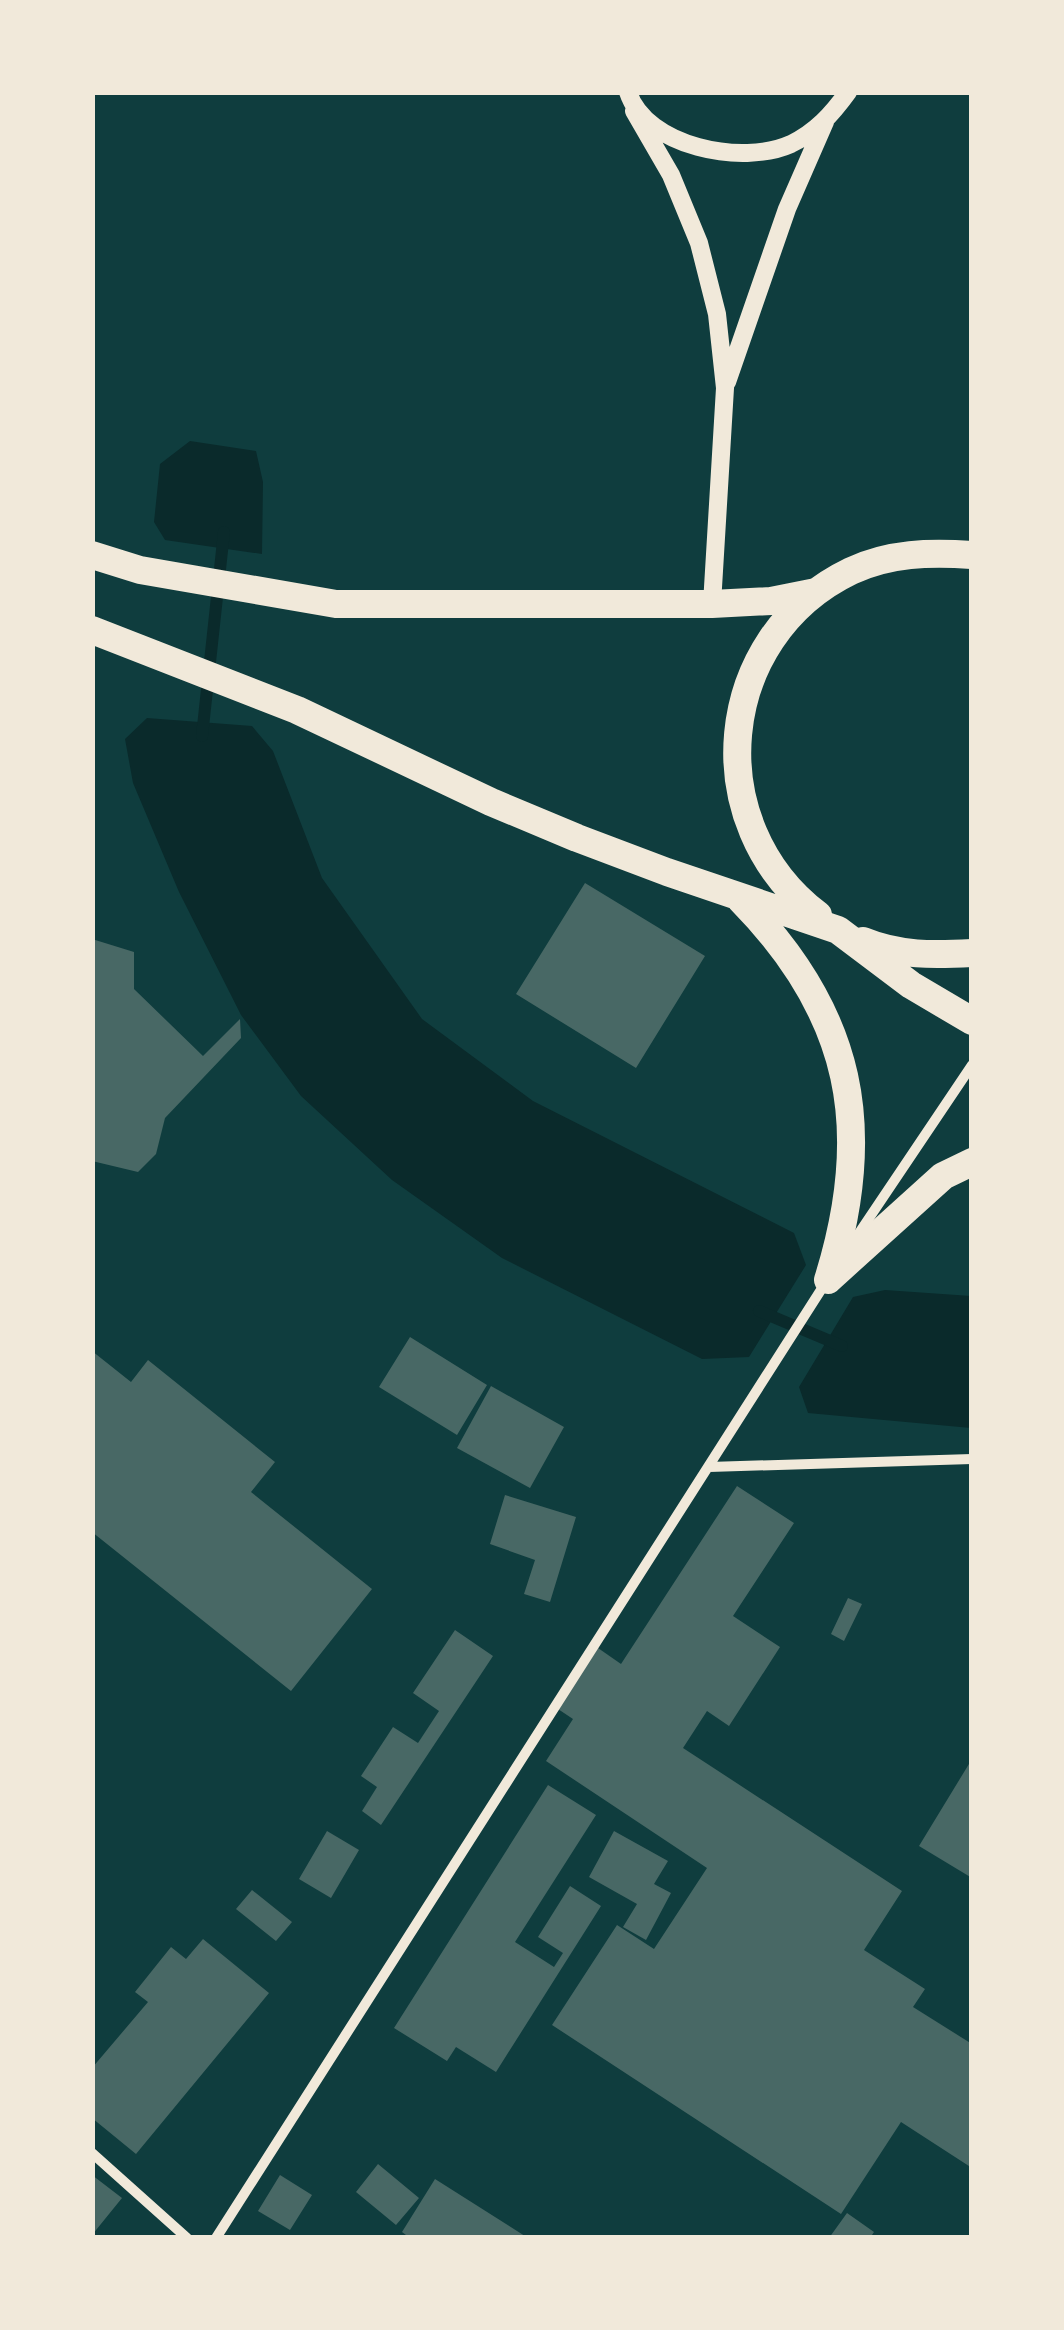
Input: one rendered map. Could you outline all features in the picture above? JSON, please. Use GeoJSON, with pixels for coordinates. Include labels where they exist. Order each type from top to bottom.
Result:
{"type":"FeatureCollection","features":[{"type":"Feature","properties":{"kind":"highway"},"geometry":{"type":"LineString","coordinates":[[972,555],[934,552],[892,557],[852,571],[816,592],[776,633],[766,650],[748,684],[736,739],[740,796],[758,850],[792,896],[911,985],[972,1021]]}},
{"type":"Feature","properties":{"kind":"highway"},"geometry":{"type":"LineString","coordinates":[[92,555],[140,570],[336,604],[712,604],[771,601],[816,592]]}},
{"type":"Feature","properties":{"kind":"highway"},"geometry":{"type":"LineString","coordinates":[[103,634],[297,710],[526,816],[666,872],[881,948],[927,956],[972,952]]}},
{"type":"Feature","properties":{"kind":"highway"},"geometry":{"type":"LineString","coordinates":[[737,895],[774,933],[804,975],[844,1072],[852,1124],[852,1177],[844,1229],[828,1280]]}},
{"type":"Feature","properties":{"kind":"highway"},"geometry":{"type":"LineString","coordinates":[[828,1280],[943,1176],[972,1162]]}},
{"type":"Feature","properties":{"kind":"street"},"geometry":{"type":"LineString","coordinates":[[628,92],[634,111],[671,174],[699,242],[717,314],[725,388],[712,604]]}},
{"type":"Feature","properties":{"kind":"street"},"geometry":{"type":"LineString","coordinates":[[725,388],[787,209],[825,122],[848,92]]}},
{"type":"Feature","properties":{"kind":"street"},"geometry":{"type":"LineString","coordinates":[[634,111],[670,136],[708,151],[750,155],[790,144],[825,122]]}},
{"type":"Feature","properties":{"kind":"street"},"geometry":{"type":"LineString","coordinates":[[216,2238],[828,1280],[972,1065]]}},
{"type":"Feature","properties":{"kind":"street"},"geometry":{"type":"LineString","coordinates":[[710,1467],[972,1459]]}},
{"type":"Feature","properties":{"kind":"street"},"geometry":{"type":"LineString","coordinates":[[92,2153],[186,2238]]}},
{"type":"Feature","properties":{"kind":"water"},"geometry":{"type":"Polygon","coordinates":[[[190,441],[256,451],[263,482],[262,554],[165,540],[154,522],[160,464],[190,441]]]}},
{"type":"Feature","properties":{"kind":"water"},"geometry":{"type":"Polygon","coordinates":[[[147,718],[252,726],[273,751],[322,878],[422,1019],[533,1101],[794,1233],[806,1265],[749,1357],[702,1359],[502,1258],[392,1180],[301,1096],[241,1015],[179,892],[133,783],[125,739],[147,718]]]}},
{"type":"Feature","properties":{"kind":"water"},"geometry":{"type":"Polygon","coordinates":[[[885,1290],[971,1296],[971,1428],[808,1413],[799,1387],[853,1297],[885,1290]]]}},
{"type":"Feature","properties":{"kind":"building"},"geometry":{"type":"Polygon","coordinates":[[[585,883],[705,956],[636,1068],[516,994],[585,883]]]}},
{"type":"Feature","properties":{"kind":"building"},"geometry":{"type":"Polygon","coordinates":[[[92,939],[134,952],[134,989],[203,1056],[240,1019],[241,1038],[165,1118],[156,1154],[138,1172],[92,1161],[92,939]]]}},
{"type":"Feature","properties":{"kind":"building"},"geometry":{"type":"Polygon","coordinates":[[[410,1337],[487,1385],[457,1435],[379,1387],[410,1337]]]}},
{"type":"Feature","properties":{"kind":"building"},"geometry":{"type":"Polygon","coordinates":[[[92,1351],[131,1382],[148,1360],[275,1462],[251,1492],[372,1589],[291,1691],[92,1532],[92,1351]]]}},
{"type":"Feature","properties":{"kind":"building"},"geometry":{"type":"Polygon","coordinates":[[[491,1386],[564,1427],[530,1488],[457,1448],[491,1386]]]}},
{"type":"Feature","properties":{"kind":"building"},"geometry":{"type":"Polygon","coordinates":[[[737,1486],[794,1523],[733,1616],[780,1647],[729,1726],[707,1711],[683,1748],[902,1891],[864,1950],[925,1989],[913,2007],[972,2044],[972,2168],[901,2122],[841,2214],[552,2025],[617,1925],[654,1949],[707,1868],[546,1761],[573,1719],[558,1709],[598,1648],[621,1664],[737,1486]]]}},
{"type":"Feature","properties":{"kind":"building"},"geometry":{"type":"Polygon","coordinates":[[[505,1495],[576,1517],[550,1602],[524,1594],[535,1560],[490,1544],[505,1495]]]}},
{"type":"Feature","properties":{"kind":"building"},"geometry":{"type":"Polygon","coordinates":[[[848,1598],[862,1604],[844,1641],[831,1634],[848,1598]]]}},
{"type":"Feature","properties":{"kind":"building"},"geometry":{"type":"Polygon","coordinates":[[[455,1630],[493,1656],[381,1825],[362,1811],[377,1787],[361,1776],[393,1727],[418,1743],[439,1711],[413,1693],[455,1630]]]}},
{"type":"Feature","properties":{"kind":"building"},"geometry":{"type":"Polygon","coordinates":[[[972,1759],[972,1878],[919,1846],[972,1759]]]}},
{"type":"Feature","properties":{"kind":"building"},"geometry":{"type":"Polygon","coordinates":[[[548,1785],[596,1815],[515,1942],[554,1967],[563,1953],[538,1937],[570,1886],[601,1906],[496,2072],[456,2047],[447,2061],[394,2028],[548,1785]]]}},
{"type":"Feature","properties":{"kind":"building"},"geometry":{"type":"Polygon","coordinates":[[[327,1831],[359,1850],[331,1898],[299,1879],[327,1831]]]}},
{"type":"Feature","properties":{"kind":"building"},"geometry":{"type":"Polygon","coordinates":[[[614,1831],[668,1861],[654,1884],[671,1893],[646,1940],[623,1927],[637,1904],[589,1877],[614,1831]]]}},
{"type":"Feature","properties":{"kind":"building"},"geometry":{"type":"Polygon","coordinates":[[[252,1890],[292,1922],[276,1941],[236,1909],[252,1890]]]}},
{"type":"Feature","properties":{"kind":"building"},"geometry":{"type":"Polygon","coordinates":[[[203,1939],[269,1993],[136,2154],[92,2118],[92,2068],[148,2002],[135,1992],[171,1947],[186,1959],[203,1939]]]}},
{"type":"Feature","properties":{"kind":"building"},"geometry":{"type":"Polygon","coordinates":[[[378,2164],[419,2198],[396,2225],[356,2192],[378,2164]]]}},
{"type":"Feature","properties":{"kind":"building"},"geometry":{"type":"Polygon","coordinates":[[[92,2175],[122,2198],[92,2235],[92,2175]]]}},
{"type":"Feature","properties":{"kind":"building"},"geometry":{"type":"Polygon","coordinates":[[[280,2175],[312,2195],[290,2230],[258,2211],[280,2175]]]}},
{"type":"Feature","properties":{"kind":"building"},"geometry":{"type":"Polygon","coordinates":[[[435,2179],[528,2238],[410,2238],[402,2232],[435,2179]]]}},
{"type":"Feature","properties":{"kind":"building"},"geometry":{"type":"Polygon","coordinates":[[[847,2213],[874,2232],[870,2238],[829,2238],[847,2213]]]}},
{"type":"Feature","properties":{"kind":"waterway"},"geometry":{"type":"LineString","coordinates":[[202,736],[224,532]]}},
{"type":"Feature","properties":{"kind":"waterway"},"geometry":{"type":"LineString","coordinates":[[759,1311],[842,1346]]}}]}
